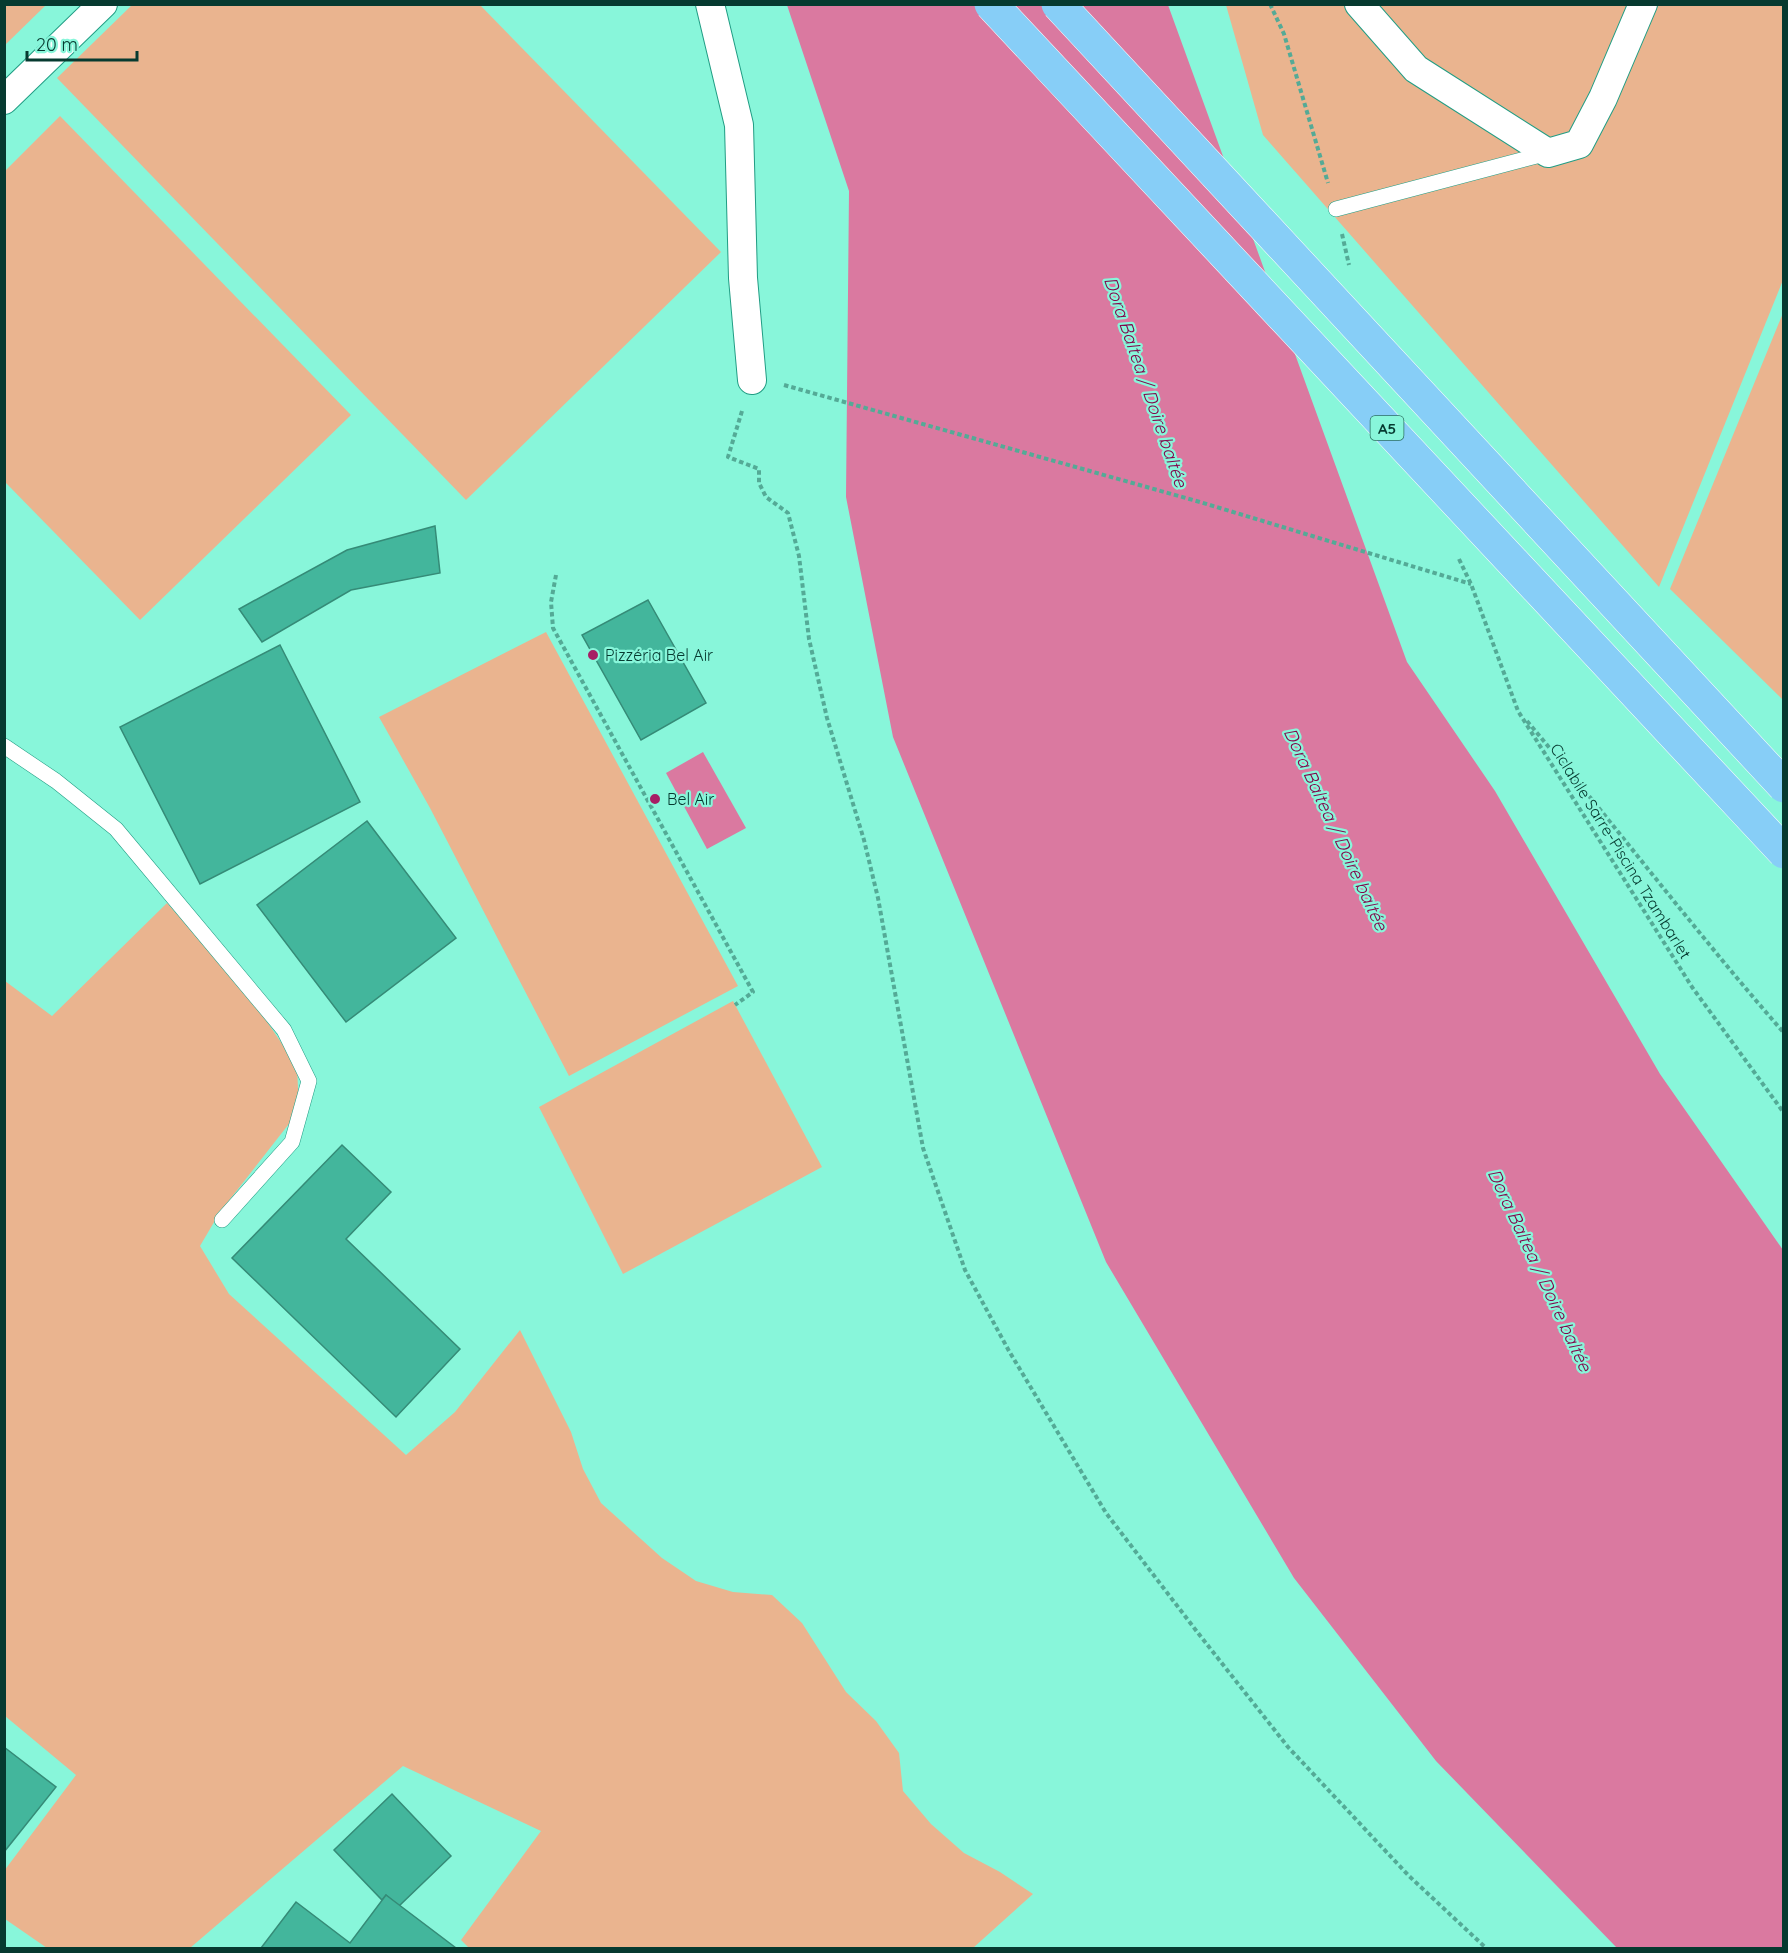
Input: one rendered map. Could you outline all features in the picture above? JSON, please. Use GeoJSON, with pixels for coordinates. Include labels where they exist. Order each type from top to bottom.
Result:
{"type":"FeatureCollection","features":[{"type":"Feature","properties":{"kind":"highway","name":"A5"},"geometry":{"type":"LineString","coordinates":[[991,4],[1784,852]]}},
{"type":"Feature","properties":{"kind":"highway"},"geometry":{"type":"LineString","coordinates":[[1058,4],[1784,786]]}},
{"type":"Feature","properties":{"kind":"street"},"geometry":{"type":"LineString","coordinates":[[4,100],[103,4]]}},
{"type":"Feature","properties":{"kind":"street"},"geometry":{"type":"LineString","coordinates":[[710,4],[739,125],[743,278],[763,381]]}},
{"type":"Feature","properties":{"kind":"street"},"geometry":{"type":"LineString","coordinates":[[1359,4],[1416,69],[1548,153],[1579,144],[1603,98],[1643,4]]}},
{"type":"Feature","properties":{"kind":"lane"},"geometry":{"type":"LineString","coordinates":[[1336,209],[1548,153]]}},
{"type":"Feature","properties":{"kind":"lane"},"geometry":{"type":"LineString","coordinates":[[4,746],[56,781],[116,829],[284,1030],[309,1081],[292,1142],[222,1220]]}},
{"type":"Feature","properties":{"kind":"path"},"geometry":{"type":"LineString","coordinates":[[1270,4],[1284,34],[1336,209]]}},
{"type":"Feature","properties":{"kind":"path","name":"Ciclabile Sarre-Piscina Tzambarlet"},"geometry":{"type":"LineString","coordinates":[[763,381],[1200,502],[1471,584],[1518,711],[1692,987],[1784,1113]]}},
{"type":"Feature","properties":{"kind":"path"},"geometry":{"type":"LineString","coordinates":[[763,381],[728,457],[759,469],[759,483],[766,497],[788,513],[799,556],[806,619],[827,718],[864,840],[878,898],[923,1148],[964,1270],[1009,1351],[1106,1513],[1198,1634],[1288,1747],[1409,1875],[1486,1948]]}},
{"type":"Feature","properties":{"kind":"path"},"geometry":{"type":"LineString","coordinates":[[556,575],[550,602],[553,628],[753,992],[735,1005]]}},
{"type":"Feature","properties":{"kind":"path"},"geometry":{"type":"LineString","coordinates":[[1518,711],[1606,816],[1707,945],[1784,1033]]}},
{"type":"Feature","properties":{"kind":"shaded area"},"geometry":{"type":"Polygon","coordinates":[[[5,4],[46,4],[46,5],[5,45],[5,4]]]}},
{"type":"Feature","properties":{"kind":"shaded area"},"geometry":{"type":"Polygon","coordinates":[[[133,4],[480,5],[721,252],[466,500],[57,78],[133,4]]]}},
{"type":"Feature","properties":{"kind":"shaded area"},"geometry":{"type":"Polygon","coordinates":[[[1226,5],[1783,5],[1783,280],[1659,587],[1263,135],[1226,5]]]}},
{"type":"Feature","properties":{"kind":"shaded area"},"geometry":{"type":"Polygon","coordinates":[[[60,116],[351,415],[140,620],[5,482],[5,171],[60,116]]]}},
{"type":"Feature","properties":{"kind":"shaded area"},"geometry":{"type":"Polygon","coordinates":[[[1783,313],[1783,700],[1670,589],[1783,313]]]}},
{"type":"Feature","properties":{"kind":"shaded area"},"geometry":{"type":"Polygon","coordinates":[[[546,632],[738,986],[569,1076],[430,808],[379,717],[546,632]]]}},
{"type":"Feature","properties":{"kind":"shaded area"},"geometry":{"type":"Polygon","coordinates":[[[167,903],[249,995],[297,1066],[299,1111],[220,1212],[200,1246],[229,1294],[406,1455],[455,1412],[520,1330],[571,1432],[583,1469],[601,1503],[662,1558],[696,1581],[733,1592],[772,1595],[802,1623],[846,1692],[876,1721],[899,1753],[903,1791],[931,1824],[964,1853],[1000,1872],[1033,1894],[973,1948],[469,1948],[461,1940],[541,1831],[403,1766],[190,1948],[47,1948],[5,1919],[4,1871],[76,1775],[5,1716],[5,981],[52,1016],[167,903]]]}},
{"type":"Feature","properties":{"kind":"shaded area"},"geometry":{"type":"Polygon","coordinates":[[[733,1001],[822,1167],[623,1274],[539,1107],[733,1001]]]}},
{"type":"Feature","properties":{"kind":"water","name":"Dora Baltea / Doire baltée"},"geometry":{"type":"Polygon","coordinates":[[[787,5],[1168,5],[1407,662],[1495,791],[1660,1074],[1783,1250],[1783,1948],[1617,1948],[1436,1761],[1294,1578],[1106,1262],[893,737],[846,497],[849,191],[787,5]]]}},
{"type":"Feature","properties":{"kind":"water"},"geometry":{"type":"Polygon","coordinates":[[[703,752],[746,828],[707,849],[666,773],[703,752]]]}},
{"type":"Feature","properties":{"kind":"building"},"geometry":{"type":"Polygon","coordinates":[[[435,526],[440,573],[351,590],[262,642],[239,609],[347,550],[435,526]]]}},
{"type":"Feature","properties":{"kind":"building"},"geometry":{"type":"Polygon","coordinates":[[[648,600],[706,703],[641,740],[582,635],[648,600]]]}},
{"type":"Feature","properties":{"kind":"building"},"geometry":{"type":"Polygon","coordinates":[[[280,645],[360,802],[200,884],[120,727],[280,645]]]}},
{"type":"Feature","properties":{"kind":"building"},"geometry":{"type":"Polygon","coordinates":[[[367,821],[456,938],[346,1022],[257,905],[367,821]]]}},
{"type":"Feature","properties":{"kind":"building"},"geometry":{"type":"Polygon","coordinates":[[[342,1145],[391,1192],[346,1239],[460,1349],[396,1417],[232,1258],[342,1145]]]}},
{"type":"Feature","properties":{"kind":"building"},"geometry":{"type":"Polygon","coordinates":[[[4,1747],[56,1787],[4,1852],[4,1747]]]}},
{"type":"Feature","properties":{"kind":"building"},"geometry":{"type":"Polygon","coordinates":[[[392,1794],[451,1856],[399,1906],[386,1895],[382,1900],[334,1850],[392,1794]]]}},
{"type":"Feature","properties":{"kind":"building"},"geometry":{"type":"Polygon","coordinates":[[[386,1895],[456,1948],[261,1948],[296,1902],[350,1943],[386,1895]]]}},
{"type":"Feature","properties":{"kind":"place","name":"Pizzéria Bel Air"},"geometry":{"type":"Point","coordinates":[593,655]}},
{"type":"Feature","properties":{"kind":"place","name":"Bel Air"},"geometry":{"type":"Point","coordinates":[655,799]}}]}
